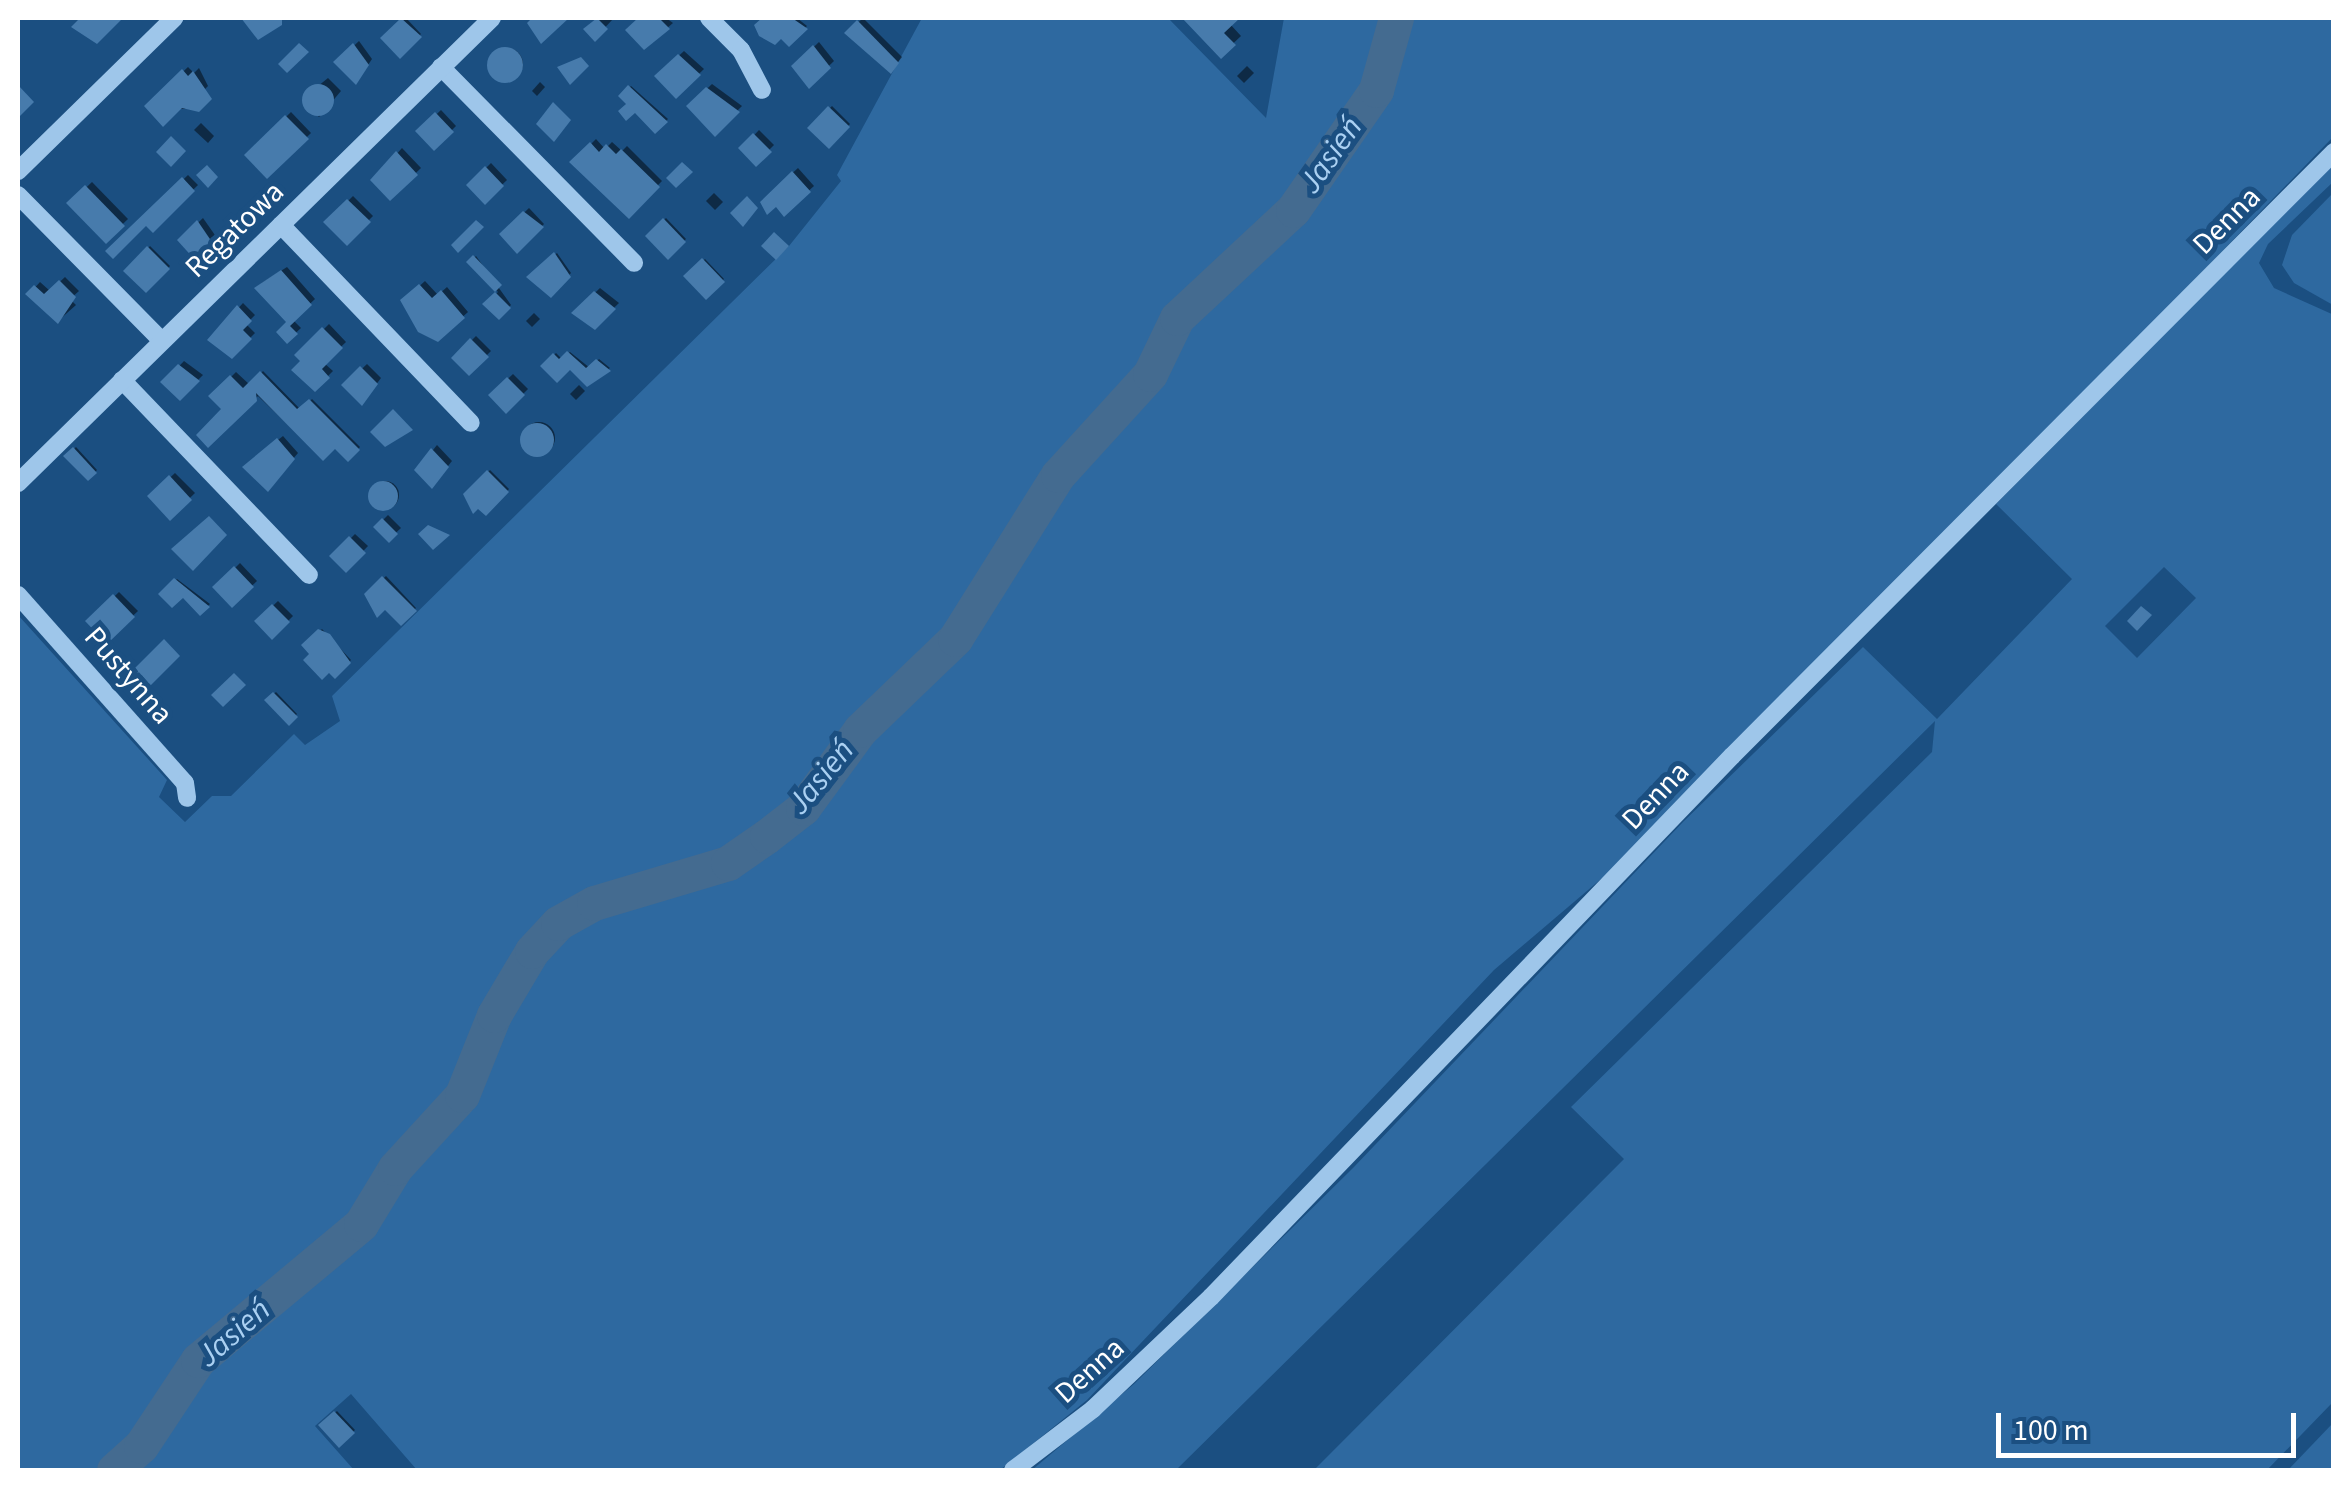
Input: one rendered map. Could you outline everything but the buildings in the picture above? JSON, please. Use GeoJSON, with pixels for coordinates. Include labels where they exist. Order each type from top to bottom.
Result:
{"type":"FeatureCollection","features":[{"type":"Feature","properties":{"kind":"street"},"geometry":{"type":"LineString","coordinates":[[18,171],[174,18]]}},
{"type":"Feature","properties":{"kind":"street","name":"Regatowa"},"geometry":{"type":"LineString","coordinates":[[18,483],[492,18]]}},
{"type":"Feature","properties":{"kind":"street"},"geometry":{"type":"LineString","coordinates":[[708,18],[741,50],[762,90]]}},
{"type":"Feature","properties":{"kind":"street"},"geometry":{"type":"LineString","coordinates":[[441,67],[634,262]]}},
{"type":"Feature","properties":{"kind":"street","name":"Denna"},"geometry":{"type":"LineString","coordinates":[[1013,1470],[1092,1409],[1211,1297],[1752,735],[2334,152]]}},
{"type":"Feature","properties":{"kind":"street"},"geometry":{"type":"LineString","coordinates":[[18,195],[161,340]]}},
{"type":"Feature","properties":{"kind":"street"},"geometry":{"type":"LineString","coordinates":[[281,225],[471,424]]}},
{"type":"Feature","properties":{"kind":"street"},"geometry":{"type":"LineString","coordinates":[[122,380],[310,575]]}},
{"type":"Feature","properties":{"kind":"street","name":"Pustynna"},"geometry":{"type":"LineString","coordinates":[[18,595],[185,782],[187,798]]}},
{"type":"Feature","properties":{"kind":"shaded area"},"geometry":{"type":"Polygon","coordinates":[[[922,18],[1168,18],[1266,118],[1284,18],[2333,18],[2333,137],[1668,822],[1494,970],[1087,1400],[1000,1470],[417,1470],[351,1394],[315,1426],[354,1470],[18,1470],[18,615],[167,780],[159,797],[185,822],[212,796],[231,796],[294,734],[305,745],[340,721],[332,696],[789,246],[841,181],[837,175],[922,18]]]}},
{"type":"Feature","properties":{"kind":"shaded area"},"geometry":{"type":"Polygon","coordinates":[[[2333,164],[2333,182],[2268,244],[2259,263],[2274,288],[2334,315],[2333,1402],[2267,1470],[1314,1470],[1624,1159],[1571,1107],[1932,752],[1935,721],[1176,1470],[1032,1470],[1134,1384],[1353,1168],[1683,822],[1863,647],[1937,719],[2072,579],[1996,504],[2333,164]],[[2164,567],[2105,626],[2137,658],[2196,598],[2164,567]]]}},
{"type":"Feature","properties":{"kind":"shaded area"},"geometry":{"type":"Polygon","coordinates":[[[2333,193],[2333,305],[2294,283],[2282,265],[2292,235],[2333,193]]]}},
{"type":"Feature","properties":{"kind":"shaded area"},"geometry":{"type":"Polygon","coordinates":[[[2333,1423],[2333,1470],[2288,1470],[2333,1423]]]}},
{"type":"Feature","properties":{"kind":"waterway","name":"Jasień"},"geometry":{"type":"LineString","coordinates":[[114,1470],[141,1446],[198,1360],[361,1224],[395,1168],[462,1095],[494,1015],[532,951],[558,923],[594,903],[728,863],[767,836],[803,808],[860,730],[955,639],[1058,475],[1150,374],[1177,318],[1293,210],[1376,90],[1396,18]]}}]}
